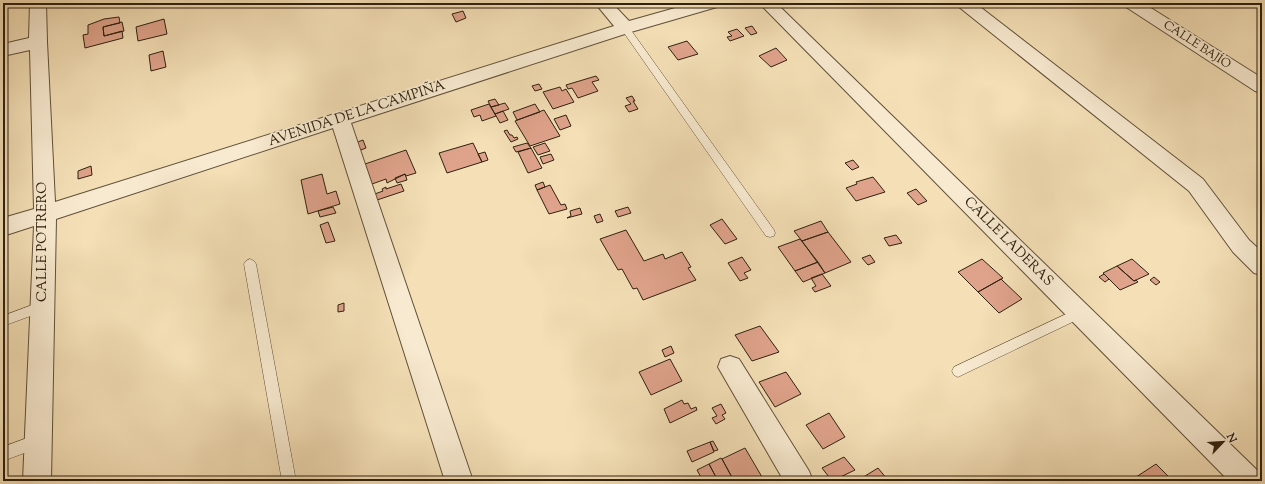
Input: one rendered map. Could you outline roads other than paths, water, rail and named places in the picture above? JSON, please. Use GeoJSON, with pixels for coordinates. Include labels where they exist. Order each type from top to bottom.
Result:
{"type":"FeatureCollection","features":[{"type":"Feature","properties":{"kind":"street","name":"CALLE POTRERO"},"geometry":{"type":"LineString","coordinates":[[37,481],[45,214],[38,42],[38,3]]}},
{"type":"Feature","properties":{"kind":"street"},"geometry":{"type":"LineString","coordinates":[[603,3],[625,28]]}},
{"type":"Feature","properties":{"kind":"street","name":"AVENIDA DE LA CAMPIÑA"},"geometry":{"type":"LineString","coordinates":[[3,227],[625,28],[711,3]]}},
{"type":"Feature","properties":{"kind":"street","name":"CALLE LADERAS"},"geometry":{"type":"LineString","coordinates":[[767,3],[1248,481]]}},
{"type":"Feature","properties":{"kind":"street"},"geometry":{"type":"LineString","coordinates":[[965,3],[1196,185],[1241,246],[1262,266]]}},
{"type":"Feature","properties":{"kind":"street","name":"CALLE BAJÍO"},"geometry":{"type":"LineString","coordinates":[[1132,3],[1262,87]]}},
{"type":"Feature","properties":{"kind":"street"},"geometry":{"type":"LineString","coordinates":[[3,50],[38,42]]}},
{"type":"Feature","properties":{"kind":"street"},"geometry":{"type":"LineString","coordinates":[[340,119],[459,481]]}},
{"type":"Feature","properties":{"kind":"street"},"geometry":{"type":"LineString","coordinates":[[730,367],[799,481]]}},
{"type":"Feature","properties":{"kind":"lane"},"geometry":{"type":"LineString","coordinates":[[625,28],[770,233]]}},
{"type":"Feature","properties":{"kind":"lane"},"geometry":{"type":"LineString","coordinates":[[250,264],[289,481]]}},
{"type":"Feature","properties":{"kind":"lane"},"geometry":{"type":"LineString","coordinates":[[3,321],[42,306]]}},
{"type":"Feature","properties":{"kind":"lane"},"geometry":{"type":"LineString","coordinates":[[958,371],[1079,313]]}},
{"type":"Feature","properties":{"kind":"lane"},"geometry":{"type":"LineString","coordinates":[[3,454],[38,440]]}}]}
